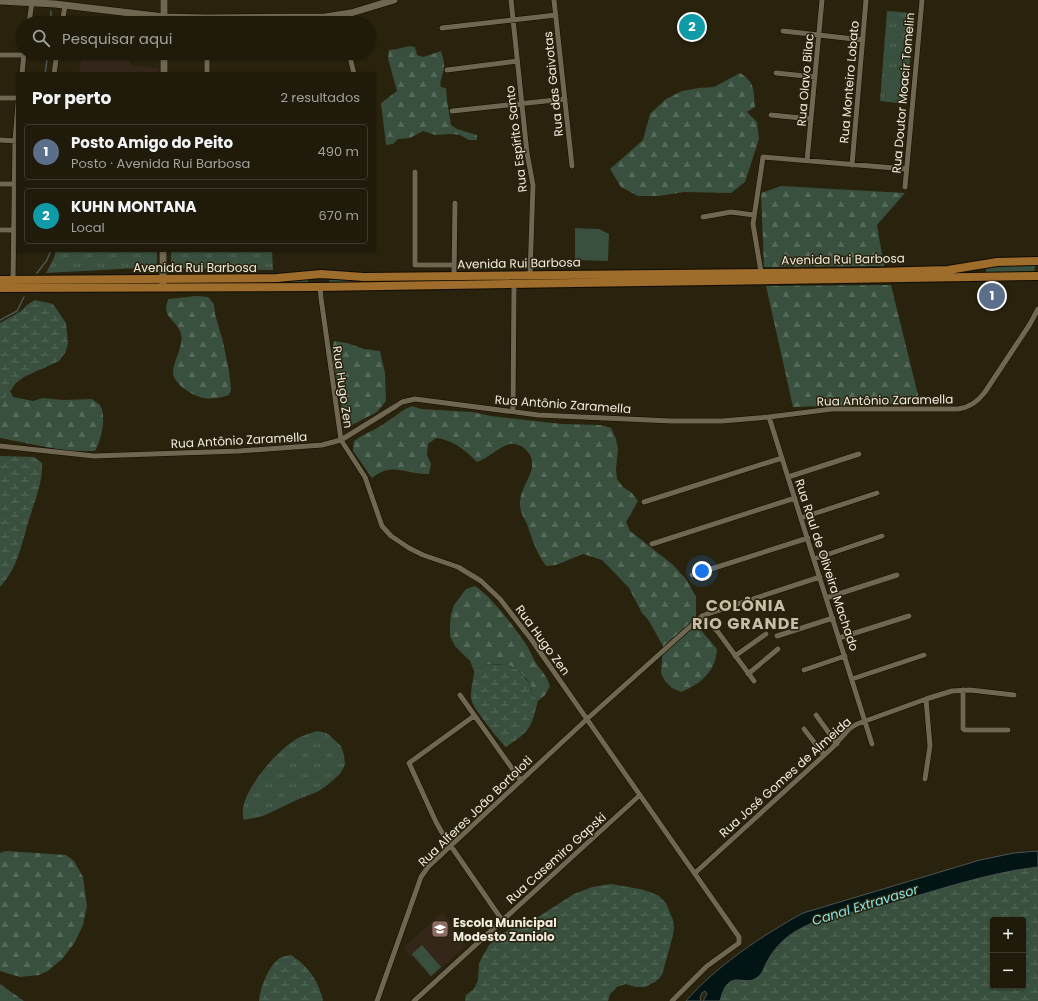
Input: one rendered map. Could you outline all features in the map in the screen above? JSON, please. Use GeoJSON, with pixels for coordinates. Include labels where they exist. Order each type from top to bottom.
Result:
{"type":"FeatureCollection","features":[{"type":"Feature","properties":{"kind":"main road","name":"Avenida Rui Barbosa"},"geometry":{"type":"LineString","coordinates":[[0,288],[43,289],[277,278],[319,274],[348,277],[874,272],[948,270],[1009,261],[1038,261]]}},
{"type":"Feature","properties":{"kind":"main road"},"geometry":{"type":"LineString","coordinates":[[319,274],[313,279],[314,284],[319,286]]}},
{"type":"Feature","properties":{"kind":"main road","name":"Avenida Rui Barbosa"},"geometry":{"type":"LineString","coordinates":[[0,280],[319,286],[1038,276]]}},
{"type":"Feature","properties":{"kind":"street"},"geometry":{"type":"LineString","coordinates":[[0,0],[33,1],[136,16]]}},
{"type":"Feature","properties":{"kind":"street"},"geometry":{"type":"LineString","coordinates":[[48,0],[55,4]]}},
{"type":"Feature","properties":{"kind":"street"},"geometry":{"type":"LineString","coordinates":[[164,0],[164,16]]}},
{"type":"Feature","properties":{"kind":"street"},"geometry":{"type":"LineString","coordinates":[[330,16],[365,9],[394,0]]}},
{"type":"Feature","properties":{"kind":"street","name":"Rua Espírito Santo"},"geometry":{"type":"LineString","coordinates":[[511,0],[522,104],[534,191],[530,275]]}},
{"type":"Feature","properties":{"kind":"street","name":"Rua das Gaivotas"},"geometry":{"type":"LineString","coordinates":[[554,0],[572,166]]}},
{"type":"Feature","properties":{"kind":"street","name":"Rua Olavo Bilac"},"geometry":{"type":"LineString","coordinates":[[807,161],[822,0]]}},
{"type":"Feature","properties":{"kind":"street","name":"Rua Monteiro Lobato"},"geometry":{"type":"LineString","coordinates":[[852,165],[866,0]]}},
{"type":"Feature","properties":{"kind":"street","name":"Rua Doutor Moacir Tomelin"},"geometry":{"type":"LineString","coordinates":[[905,187],[922,0]]}},
{"type":"Feature","properties":{"kind":"street"},"geometry":{"type":"LineString","coordinates":[[30,16],[33,1]]}},
{"type":"Feature","properties":{"kind":"street"},"geometry":{"type":"LineString","coordinates":[[63,16],[65,6]]}},
{"type":"Feature","properties":{"kind":"street"},"geometry":{"type":"LineString","coordinates":[[442,28],[556,15]]}},
{"type":"Feature","properties":{"kind":"street"},"geometry":{"type":"LineString","coordinates":[[783,32],[863,40]]}},
{"type":"Feature","properties":{"kind":"street"},"geometry":{"type":"LineString","coordinates":[[0,55],[16,54]]}},
{"type":"Feature","properties":{"kind":"street"},"geometry":{"type":"LineString","coordinates":[[22,72],[23,60]]}},
{"type":"Feature","properties":{"kind":"street"},"geometry":{"type":"LineString","coordinates":[[54,72],[56,60]]}},
{"type":"Feature","properties":{"kind":"street"},"geometry":{"type":"LineString","coordinates":[[164,60],[164,72]]}},
{"type":"Feature","properties":{"kind":"street"},"geometry":{"type":"LineString","coordinates":[[207,60],[207,72]]}},
{"type":"Feature","properties":{"kind":"street"},"geometry":{"type":"LineString","coordinates":[[351,60],[354,72]]}},
{"type":"Feature","properties":{"kind":"street"},"geometry":{"type":"LineString","coordinates":[[447,70],[517,62]]}},
{"type":"Feature","properties":{"kind":"street"},"geometry":{"type":"LineString","coordinates":[[776,73],[815,77]]}},
{"type":"Feature","properties":{"kind":"street"},"geometry":{"type":"LineString","coordinates":[[0,98],[16,98]]}},
{"type":"Feature","properties":{"kind":"street"},"geometry":{"type":"LineString","coordinates":[[452,111],[565,99]]}},
{"type":"Feature","properties":{"kind":"street"},"geometry":{"type":"LineString","coordinates":[[771,115],[811,119]]}},
{"type":"Feature","properties":{"kind":"street"},"geometry":{"type":"LineString","coordinates":[[0,140],[16,140],[14,184],[14,280]]}},
{"type":"Feature","properties":{"kind":"street"},"geometry":{"type":"LineString","coordinates":[[761,272],[754,233],[754,215],[763,157],[906,169]]}},
{"type":"Feature","properties":{"kind":"street"},"geometry":{"type":"LineString","coordinates":[[415,172],[415,265],[454,265]]}},
{"type":"Feature","properties":{"kind":"street"},"geometry":{"type":"LineString","coordinates":[[0,184],[14,184]]}},
{"type":"Feature","properties":{"kind":"street"},"geometry":{"type":"LineString","coordinates":[[454,276],[455,203]]}},
{"type":"Feature","properties":{"kind":"street"},"geometry":{"type":"LineString","coordinates":[[703,217],[731,212],[754,215]]}},
{"type":"Feature","properties":{"kind":"street"},"geometry":{"type":"LineString","coordinates":[[0,230],[14,230]]}},
{"type":"Feature","properties":{"kind":"street"},"geometry":{"type":"LineString","coordinates":[[163,252],[163,283]]}},
{"type":"Feature","properties":{"kind":"street"},"geometry":{"type":"LineString","coordinates":[[513,412],[514,284]]}},
{"type":"Feature","properties":{"kind":"street","name":"Rua Hugo Zen"},"geometry":{"type":"LineString","coordinates":[[319,286],[341,440],[365,477],[380,522],[385,531],[399,542],[416,552],[466,571],[490,589],[520,623],[739,937],[739,943],[707,966],[672,1001]]}},
{"type":"Feature","properties":{"kind":"street","name":"Rua Antônio Zaramella"},"geometry":{"type":"LineString","coordinates":[[0,446],[94,456],[258,450],[322,445],[341,440],[396,406],[408,400],[415,399],[538,415],[671,421],[769,417],[832,410],[906,408],[950,409],[971,405],[981,398],[990,387],[1038,310]]}},
{"type":"Feature","properties":{"kind":"street","name":"Rua Raul de Oliveira Machado"},"geometry":{"type":"LineString","coordinates":[[769,417],[872,744]]}},
{"type":"Feature","properties":{"kind":"street"},"geometry":{"type":"LineString","coordinates":[[788,477],[859,454]]}},
{"type":"Feature","properties":{"kind":"street"},"geometry":{"type":"LineString","coordinates":[[644,502],[782,458]]}},
{"type":"Feature","properties":{"kind":"street"},"geometry":{"type":"LineString","coordinates":[[801,518],[877,493]]}},
{"type":"Feature","properties":{"kind":"street"},"geometry":{"type":"LineString","coordinates":[[652,544],[795,498]]}},
{"type":"Feature","properties":{"kind":"street"},"geometry":{"type":"LineString","coordinates":[[814,559],[882,536]]}},
{"type":"Feature","properties":{"kind":"street"},"geometry":{"type":"LineString","coordinates":[[692,574],[808,538]]}},
{"type":"Feature","properties":{"kind":"street"},"geometry":{"type":"LineString","coordinates":[[826,598],[897,575]]}},
{"type":"Feature","properties":{"kind":"street"},"geometry":{"type":"LineString","coordinates":[[754,681],[714,626],[702,616],[820,577]]}},
{"type":"Feature","properties":{"kind":"street","name":"Rua Alferes João Bortoloti"},"geometry":{"type":"LineString","coordinates":[[377,1001],[421,877],[428,867],[587,719],[702,616]]}},
{"type":"Feature","properties":{"kind":"street"},"geometry":{"type":"LineString","coordinates":[[839,638],[909,616]]}},
{"type":"Feature","properties":{"kind":"street"},"geometry":{"type":"LineString","coordinates":[[777,636],[833,618]]}},
{"type":"Feature","properties":{"kind":"street"},"geometry":{"type":"LineString","coordinates":[[735,656],[766,634]]}},
{"type":"Feature","properties":{"kind":"street"},"geometry":{"type":"LineString","coordinates":[[748,674],[778,649]]}},
{"type":"Feature","properties":{"kind":"street"},"geometry":{"type":"LineString","coordinates":[[852,679],[924,655]]}},
{"type":"Feature","properties":{"kind":"street"},"geometry":{"type":"LineString","coordinates":[[804,670],[845,656]]}},
{"type":"Feature","properties":{"kind":"street"},"geometry":{"type":"LineString","coordinates":[[963,690],[963,729],[1008,730]]}},
{"type":"Feature","properties":{"kind":"street","name":"Rua José Gomes de Almeida"},"geometry":{"type":"LineString","coordinates":[[695,873],[837,744],[852,726],[926,698],[952,691],[963,690],[1014,695]]}},
{"type":"Feature","properties":{"kind":"street"},"geometry":{"type":"LineString","coordinates":[[460,695],[521,781]]}},
{"type":"Feature","properties":{"kind":"street"},"geometry":{"type":"LineString","coordinates":[[925,779],[930,746],[926,698]]}},
{"type":"Feature","properties":{"kind":"street"},"geometry":{"type":"LineString","coordinates":[[816,715],[837,744]]}},
{"type":"Feature","properties":{"kind":"street"},"geometry":{"type":"LineString","coordinates":[[474,716],[409,763],[436,822],[450,846],[502,920]]}},
{"type":"Feature","properties":{"kind":"street"},"geometry":{"type":"LineString","coordinates":[[804,729],[824,755]]}},
{"type":"Feature","properties":{"kind":"street","name":"Rua Casemiro Gapski"},"geometry":{"type":"LineString","coordinates":[[414,1001],[640,795]]}},
{"type":"Feature","properties":{"kind":"shaded area"},"geometry":{"type":"Polygon","coordinates":[[[81,60],[130,60],[130,65],[159,68],[159,72],[79,72],[81,60]]]}},
{"type":"Feature","properties":{"kind":"shaded area","name":"Escola Municipal Modesto Zaniolo"},"geometry":{"type":"Polygon","coordinates":[[[443,912],[466,946],[431,977],[403,948],[443,912]]]}},
{"type":"Feature","properties":{"kind":"green space"},"geometry":{"type":"Polygon","coordinates":[[[887,11],[914,13],[906,104],[880,101],[887,11]]]}},
{"type":"Feature","properties":{"kind":"green space"},"geometry":{"type":"Polygon","coordinates":[[[410,46],[415,47],[417,55],[423,57],[441,51],[444,67],[441,87],[446,88],[451,125],[457,129],[477,135],[477,140],[469,140],[460,135],[435,135],[423,131],[410,138],[398,139],[393,144],[386,145],[381,103],[397,91],[388,58],[389,50],[410,46]]]}},
{"type":"Feature","properties":{"kind":"green space"},"geometry":{"type":"Polygon","coordinates":[[[888,72],[903,73],[901,100],[887,99],[888,72]]]}},
{"type":"Feature","properties":{"kind":"green space"},"geometry":{"type":"Polygon","coordinates":[[[740,73],[749,80],[753,87],[755,107],[747,112],[757,122],[759,139],[745,182],[731,193],[684,192],[659,196],[638,196],[621,187],[610,169],[643,140],[650,114],[666,99],[682,91],[714,87],[740,73]]]}},
{"type":"Feature","properties":{"kind":"green space"},"geometry":{"type":"Polygon","coordinates":[[[781,186],[905,193],[877,225],[884,266],[764,267],[761,193],[781,186]]]}},
{"type":"Feature","properties":{"kind":"green space"},"geometry":{"type":"Polygon","coordinates":[[[575,228],[599,229],[609,234],[608,261],[575,260],[575,228]]]}},
{"type":"Feature","properties":{"kind":"green space"},"geometry":{"type":"Polygon","coordinates":[[[56,252],[157,252],[157,267],[46,273],[56,252]]]}},
{"type":"Feature","properties":{"kind":"green space"},"geometry":{"type":"Polygon","coordinates":[[[171,252],[272,252],[273,270],[171,268],[171,252]]]}},
{"type":"Feature","properties":{"kind":"green space"},"geometry":{"type":"Polygon","coordinates":[[[1035,265],[1034,274],[986,274],[986,266],[1035,265]]]}},
{"type":"Feature","properties":{"kind":"green space"},"geometry":{"type":"Polygon","coordinates":[[[308,280],[308,283],[179,286],[179,283],[308,280]]]}},
{"type":"Feature","properties":{"kind":"green space"},"geometry":{"type":"Polygon","coordinates":[[[329,280],[464,280],[464,282],[330,284],[329,280]]]}},
{"type":"Feature","properties":{"kind":"green space"},"geometry":{"type":"Polygon","coordinates":[[[891,285],[920,403],[793,407],[766,286],[891,285]]]}},
{"type":"Feature","properties":{"kind":"green space"},"geometry":{"type":"Polygon","coordinates":[[[198,296],[208,297],[214,304],[215,314],[229,371],[231,390],[229,395],[223,397],[211,399],[194,395],[183,388],[176,381],[173,375],[173,368],[182,339],[180,330],[168,315],[166,307],[168,299],[198,296]]]}},
{"type":"Feature","properties":{"kind":"green space"},"geometry":{"type":"Polygon","coordinates":[[[35,300],[53,304],[66,323],[68,344],[65,353],[59,361],[24,377],[16,383],[0,405],[0,323],[21,311],[35,300]]]}},
{"type":"Feature","properties":{"kind":"green space"},"geometry":{"type":"Polygon","coordinates":[[[334,341],[347,343],[364,349],[380,351],[385,373],[386,401],[377,412],[346,428],[331,354],[334,341]]]}},
{"type":"Feature","properties":{"kind":"green space"},"geometry":{"type":"Polygon","coordinates":[[[10,391],[13,397],[33,401],[43,398],[63,400],[92,399],[100,405],[103,415],[101,435],[95,451],[67,451],[0,438],[0,405],[10,391]]]}},
{"type":"Feature","properties":{"kind":"green space"},"geometry":{"type":"Polygon","coordinates":[[[412,406],[421,409],[472,412],[491,416],[562,424],[600,425],[611,428],[616,439],[618,449],[616,469],[617,479],[638,501],[626,522],[630,531],[672,564],[686,579],[696,597],[696,618],[699,628],[717,649],[714,664],[706,676],[695,685],[681,692],[672,688],[665,681],[661,673],[663,646],[649,621],[642,613],[629,588],[602,560],[583,554],[556,565],[546,566],[537,551],[522,515],[520,504],[521,497],[530,475],[532,462],[530,455],[519,445],[506,445],[477,462],[468,453],[453,443],[436,438],[428,444],[427,455],[431,464],[429,474],[399,470],[386,470],[372,478],[353,451],[354,441],[412,406]]]}},
{"type":"Feature","properties":{"kind":"green space"},"geometry":{"type":"Polygon","coordinates":[[[0,456],[34,457],[42,463],[42,470],[40,484],[19,554],[7,579],[0,587],[0,456]]]}},
{"type":"Feature","properties":{"kind":"green space"},"geometry":{"type":"Polygon","coordinates":[[[475,586],[488,597],[509,621],[526,644],[547,679],[550,686],[545,695],[538,701],[532,694],[531,685],[518,670],[510,666],[488,664],[474,671],[470,661],[455,646],[450,636],[451,614],[454,605],[466,589],[475,586]]]}},
{"type":"Feature","properties":{"kind":"green space"},"geometry":{"type":"Polygon","coordinates":[[[488,664],[506,665],[518,670],[531,685],[532,694],[538,701],[533,719],[526,732],[506,747],[498,739],[478,712],[471,698],[474,671],[488,664]]]}},
{"type":"Feature","properties":{"kind":"green space"},"geometry":{"type":"Polygon","coordinates":[[[317,731],[327,733],[341,746],[345,765],[340,774],[317,792],[263,816],[244,820],[243,811],[245,800],[250,789],[267,766],[284,748],[295,740],[304,735],[317,731]]]}},
{"type":"Feature","properties":{"kind":"green space"},"geometry":{"type":"Polygon","coordinates":[[[6,851],[66,855],[74,861],[83,877],[87,906],[83,925],[75,942],[63,958],[48,971],[39,975],[20,977],[0,971],[0,853],[6,851]]]}},
{"type":"Feature","properties":{"kind":"green space"},"geometry":{"type":"Polygon","coordinates":[[[1038,867],[1038,1001],[720,1001],[726,986],[729,983],[737,980],[748,981],[761,973],[768,960],[780,944],[795,932],[806,926],[830,918],[1001,873],[1038,867]]]}},
{"type":"Feature","properties":{"kind":"green space"},"geometry":{"type":"Polygon","coordinates":[[[611,884],[650,892],[659,896],[666,903],[673,920],[674,929],[662,975],[655,982],[645,987],[635,987],[626,984],[617,987],[610,994],[608,1001],[465,1001],[466,995],[474,989],[478,980],[479,963],[489,945],[505,932],[514,927],[532,921],[574,894],[592,887],[611,884]]]}},
{"type":"Feature","properties":{"kind":"green space"},"geometry":{"type":"Polygon","coordinates":[[[422,945],[441,967],[431,976],[412,954],[422,945]]]}},
{"type":"Feature","properties":{"kind":"green space"},"geometry":{"type":"Polygon","coordinates":[[[291,955],[308,969],[319,987],[323,1001],[259,1001],[261,989],[269,970],[277,960],[291,955]]]}},
{"type":"Feature","properties":{"kind":"green space"},"geometry":{"type":"Polygon","coordinates":[[[0,984],[24,1001],[0,1001],[0,984]]]}},
{"type":"Feature","properties":{"kind":"water","name":"Canal Extravasor"},"geometry":{"type":"Polygon","coordinates":[[[1038,851],[1038,867],[980,878],[885,905],[826,918],[803,927],[789,936],[775,949],[758,977],[747,981],[732,981],[724,990],[720,1001],[703,1001],[707,994],[705,991],[702,993],[700,998],[701,1001],[686,1001],[711,976],[741,952],[756,941],[803,913],[980,860],[1014,853],[1038,851]]]}},
{"type":"Feature","properties":{"kind":"waterway"},"geometry":{"type":"LineString","coordinates":[[51,11],[51,16]]}},
{"type":"Feature","properties":{"kind":"waterway"},"geometry":{"type":"LineString","coordinates":[[45,72],[47,60]]}},
{"type":"Feature","properties":{"kind":"waterway"},"geometry":{"type":"LineString","coordinates":[[37,273],[47,260],[50,252]]}},
{"type":"Feature","properties":{"kind":"waterway"},"geometry":{"type":"LineString","coordinates":[[0,320],[17,311],[24,297]]}},
{"type":"Feature","properties":{"kind":"place","name":"KUHN MONTANA"},"geometry":{"type":"Point","coordinates":[692,27]}},
{"type":"Feature","properties":{"kind":"place","name":"Posto Amigo do Peito"},"geometry":{"type":"Point","coordinates":[992,296]}},
{"type":"Feature","properties":{"kind":"place","name":"Escola Municipal Modesto Zaniolo"},"geometry":{"type":"Point","coordinates":[440,929]}},
{"type":"Feature","properties":{"kind":"district","name":"COLÔNIA RIO GRANDE"},"geometry":{"type":"Point","coordinates":[746,614]}}]}
